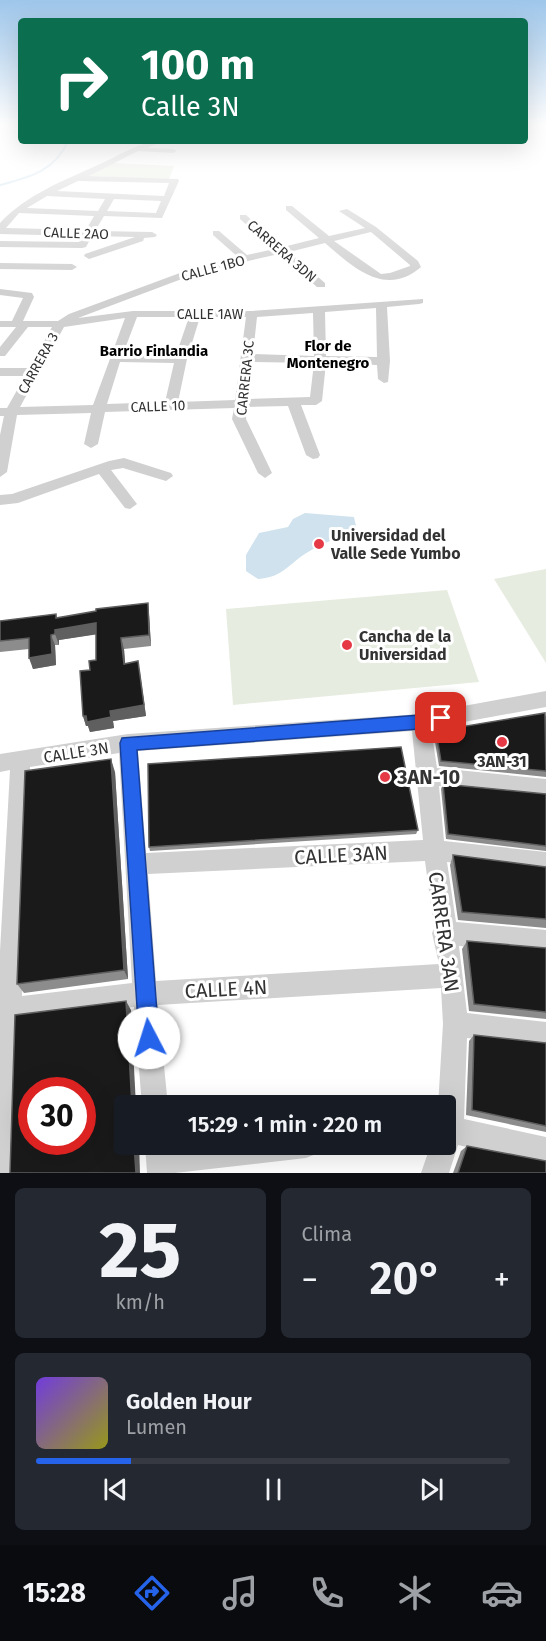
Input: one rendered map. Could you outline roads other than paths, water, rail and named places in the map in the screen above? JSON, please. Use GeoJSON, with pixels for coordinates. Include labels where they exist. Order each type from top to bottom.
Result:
{"type":"FeatureCollection","features":[{"type":"Feature","properties":{"kind":"street"},"geometry":{"type":"LineString","coordinates":[[0,230],[17,210],[70,181]]}},
{"type":"Feature","properties":{"kind":"street"},"geometry":{"type":"LineString","coordinates":[[0,244],[81,245],[101,213],[132,181]]}},
{"type":"Feature","properties":{"kind":"street"},"geometry":{"type":"LineString","coordinates":[[17,210],[159,216],[175,181],[164,181]]}},
{"type":"Feature","properties":{"kind":"street"},"geometry":{"type":"LineString","coordinates":[[45,193],[166,198]]}},
{"type":"Feature","properties":{"kind":"street"},"geometry":{"type":"LineString","coordinates":[[289,208],[376,277],[388,276],[416,267],[373,230],[344,211]]}},
{"type":"Feature","properties":{"kind":"street","name":"CARRERA 3DN"},"geometry":{"type":"LineString","coordinates":[[243,217],[321,285]]}},
{"type":"Feature","properties":{"kind":"street","name":"CALLE 2AO"},"geometry":{"type":"LineString","coordinates":[[0,230],[152,236],[89,256]]}},
{"type":"Feature","properties":{"kind":"street","name":"CALLE 1BO"},"geometry":{"type":"LineString","coordinates":[[60,324],[74,316],[200,269],[373,230]]}},
{"type":"Feature","properties":{"kind":"street"},"geometry":{"type":"LineString","coordinates":[[216,233],[246,259]]}},
{"type":"Feature","properties":{"kind":"street"},"geometry":{"type":"LineString","coordinates":[[0,266],[72,267]]}},
{"type":"Feature","properties":{"kind":"street"},"geometry":{"type":"LineString","coordinates":[[0,292],[23,294],[29,297],[21,324],[1,353]]}},
{"type":"Feature","properties":{"kind":"street","name":"CALLE 1AW"},"geometry":{"type":"LineString","coordinates":[[0,324],[60,324],[133,314],[252,314],[420,300]]}},
{"type":"Feature","properties":{"kind":"street"},"geometry":{"type":"LineString","coordinates":[[381,304],[384,379]]}},
{"type":"Feature","properties":{"kind":"street"},"geometry":{"type":"LineString","coordinates":[[319,310],[320,360]]}},
{"type":"Feature","properties":{"kind":"street"},"geometry":{"type":"LineString","coordinates":[[171,405],[181,359],[196,313]]}},
{"type":"Feature","properties":{"kind":"street"},"geometry":{"type":"LineString","coordinates":[[91,444],[98,409],[133,314]]}},
{"type":"Feature","properties":{"kind":"street","name":"CARRERA 3C"},"geometry":{"type":"LineString","coordinates":[[252,314],[239,418],[265,473]]}},
{"type":"Feature","properties":{"kind":"street","name":"CARRERA 3"},"geometry":{"type":"LineString","coordinates":[[0,472],[5,412],[33,372],[60,324]]}},
{"type":"Feature","properties":{"kind":"street"},"geometry":{"type":"LineString","coordinates":[[115,358],[181,359]]}},
{"type":"Feature","properties":{"kind":"street"},"geometry":{"type":"LineString","coordinates":[[248,358],[384,361]]}},
{"type":"Feature","properties":{"kind":"street","name":"CALLE 10"},"geometry":{"type":"LineString","coordinates":[[5,412],[316,401],[320,360]]}},
{"type":"Feature","properties":{"kind":"street"},"geometry":{"type":"LineString","coordinates":[[0,372],[33,372]]}},
{"type":"Feature","properties":{"kind":"street"},"geometry":{"type":"LineString","coordinates":[[293,402],[313,455]]}},
{"type":"Feature","properties":{"kind":"street"},"geometry":{"type":"LineString","coordinates":[[6,499],[124,463],[166,476]]}},
{"type":"Feature","properties":{"kind":"street"},"geometry":{"type":"LineString","coordinates":[[102,468],[130,504]]}},
{"type":"Feature","properties":{"kind":"street","name":"CALLE 3N"},"geometry":{"type":"LineString","coordinates":[[10,762],[128,743],[420,722],[546,699]]}},
{"type":"Feature","properties":{"kind":"street","name":"CARRERA 3AN"},"geometry":{"type":"LineString","coordinates":[[420,722],[428,776],[444,933],[452,975],[455,1024],[449,1095]]}},
{"type":"Feature","properties":{"kind":"street"},"geometry":{"type":"LineString","coordinates":[[128,743],[154,1095]]}},
{"type":"Feature","properties":{"kind":"street"},"geometry":{"type":"LineString","coordinates":[[2,1173],[10,762]]}},
{"type":"Feature","properties":{"kind":"street"},"geometry":{"type":"LineString","coordinates":[[428,776],[546,788]]}},
{"type":"Feature","properties":{"kind":"street","name":"CALLE 3AN"},"geometry":{"type":"LineString","coordinates":[[136,864],[434,850],[546,863]]}},
{"type":"Feature","properties":{"kind":"street"},"geometry":{"type":"LineString","coordinates":[[444,933],[546,942]]}},
{"type":"Feature","properties":{"kind":"street","name":"CALLE 4N"},"geometry":{"type":"LineString","coordinates":[[5,1010],[145,994],[452,975]]}},
{"type":"Feature","properties":{"kind":"street"},"geometry":{"type":"LineString","coordinates":[[455,1024],[546,1035]]}},
{"type":"Feature","properties":{"kind":"street"},"geometry":{"type":"LineString","coordinates":[[456,1138],[546,1151]]}},
{"type":"Feature","properties":{"kind":"street"},"geometry":{"type":"LineString","coordinates":[[160,1159],[199,1155]]}},
{"type":"Feature","properties":{"kind":"street","name":"CARRERA 3AN"},"geometry":{"type":"LineString","coordinates":[[435,1173],[440,1155]]}},
{"type":"Feature","properties":{"kind":"water"},"geometry":{"type":"Polygon","coordinates":[[[305,513],[354,517],[357,531],[314,549],[274,576],[258,579],[246,571],[246,555],[259,533],[288,527],[293,519],[305,513]]]}},
{"type":"Feature","properties":{"kind":"waterway"},"geometry":{"type":"LineString","coordinates":[[0,185],[15,181]]}},
{"type":"Feature","properties":{"kind":"place","name":"Universidad del Valle Sede Yumbo"},"geometry":{"type":"Point","coordinates":[319,544]}},
{"type":"Feature","properties":{"kind":"place","name":"Cancha de la Universidad"},"geometry":{"type":"Point","coordinates":[347,645]}},
{"type":"Feature","properties":{"kind":"place","name":"3AN-31"},"geometry":{"type":"Point","coordinates":[502,742]}},
{"type":"Feature","properties":{"kind":"place","name":"3AN-10"},"geometry":{"type":"Point","coordinates":[385,777]}},
{"type":"Feature","properties":{"kind":"district","name":"Barrio Finlandia"},"geometry":{"type":"Point","coordinates":[154,351]}},
{"type":"Feature","properties":{"kind":"district","name":"Flor de Montenegro"},"geometry":{"type":"Point","coordinates":[328,354]}}]}
